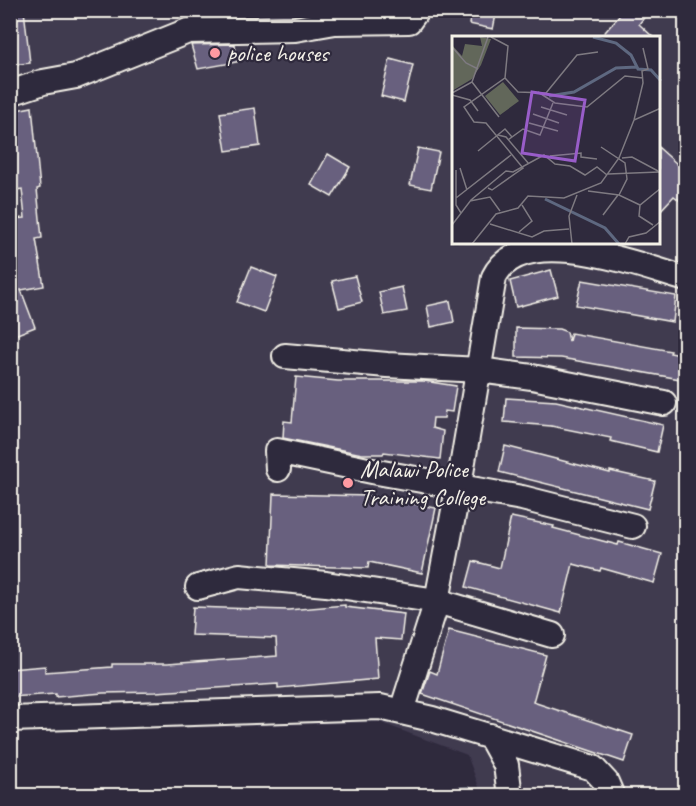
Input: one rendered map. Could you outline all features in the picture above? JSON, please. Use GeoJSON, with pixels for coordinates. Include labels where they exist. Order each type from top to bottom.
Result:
{"type":"FeatureCollection","features":[{"type":"Feature","properties":{"kind":"street"},"geometry":{"type":"LineString","coordinates":[[10,93],[43,82],[76,76],[188,32],[295,29],[330,16],[413,16]]}},
{"type":"Feature","properties":{"kind":"street"},"geometry":{"type":"LineString","coordinates":[[402,711],[437,601],[494,277],[500,266],[510,259],[531,252],[575,250],[596,253],[686,279]]}},
{"type":"Feature","properties":{"kind":"street"},"geometry":{"type":"LineString","coordinates":[[285,356],[479,370],[531,377],[664,403]]}},
{"type":"Feature","properties":{"kind":"street"},"geometry":{"type":"LineString","coordinates":[[278,469],[277,451],[522,498],[633,526]]}},
{"type":"Feature","properties":{"kind":"street"},"geometry":{"type":"LineString","coordinates":[[198,587],[239,576],[327,584],[437,601],[552,635]]}},
{"type":"Feature","properties":{"kind":"street"},"geometry":{"type":"LineString","coordinates":[[10,719],[380,707],[490,736],[593,768],[606,782],[612,795]]}},
{"type":"Feature","properties":{"kind":"street"},"geometry":{"type":"LineString","coordinates":[[490,736],[506,765],[510,795]]}},
{"type":"Feature","properties":{"kind":"shaded area","name":"Malawi Police Training College"},"geometry":{"type":"Polygon","coordinates":[[[10,11],[685,11],[685,795],[482,795],[467,755],[379,722],[11,733],[10,11]]]}},
{"type":"Feature","properties":{"kind":"building"},"geometry":{"type":"Polygon","coordinates":[[[10,10],[24,10],[30,63],[10,65],[10,10]]]}},
{"type":"Feature","properties":{"kind":"building"},"geometry":{"type":"Polygon","coordinates":[[[472,10],[497,10],[493,29],[469,24],[472,10]]]}},
{"type":"Feature","properties":{"kind":"building"},"geometry":{"type":"Polygon","coordinates":[[[624,10],[650,10],[639,24],[652,36],[602,36],[624,10]]]}},
{"type":"Feature","properties":{"kind":"building","name":"police houses"},"geometry":{"type":"Polygon","coordinates":[[[235,44],[237,62],[198,69],[191,45],[235,44]]]}},
{"type":"Feature","properties":{"kind":"building"},"geometry":{"type":"Polygon","coordinates":[[[390,59],[413,65],[404,102],[381,96],[390,59]]]}},
{"type":"Feature","properties":{"kind":"building"},"geometry":{"type":"Polygon","coordinates":[[[32,107],[40,188],[37,189],[42,238],[36,239],[44,286],[21,290],[35,327],[10,337],[10,219],[25,218],[22,189],[10,191],[10,115],[16,114],[16,110],[32,107]]]}},
{"type":"Feature","properties":{"kind":"building"},"geometry":{"type":"Polygon","coordinates":[[[255,108],[260,146],[226,151],[220,113],[255,108]]]}},
{"type":"Feature","properties":{"kind":"building"},"geometry":{"type":"Polygon","coordinates":[[[418,148],[439,152],[431,189],[410,185],[418,148]]]}},
{"type":"Feature","properties":{"kind":"building"},"geometry":{"type":"Polygon","coordinates":[[[660,149],[686,172],[686,206],[674,196],[660,211],[660,149]]]}},
{"type":"Feature","properties":{"kind":"building"},"geometry":{"type":"Polygon","coordinates":[[[328,154],[350,167],[332,197],[311,185],[328,154]]]}},
{"type":"Feature","properties":{"kind":"building"},"geometry":{"type":"Polygon","coordinates":[[[251,267],[277,277],[264,312],[237,302],[251,267]]]}},
{"type":"Feature","properties":{"kind":"building"},"geometry":{"type":"Polygon","coordinates":[[[551,270],[558,296],[516,307],[510,281],[551,270]]]}},
{"type":"Feature","properties":{"kind":"building"},"geometry":{"type":"Polygon","coordinates":[[[355,276],[362,302],[339,308],[332,281],[355,276]]]}},
{"type":"Feature","properties":{"kind":"building"},"geometry":{"type":"Polygon","coordinates":[[[582,280],[676,296],[673,322],[576,305],[582,280]]]}},
{"type":"Feature","properties":{"kind":"building"},"geometry":{"type":"Polygon","coordinates":[[[402,287],[407,311],[384,315],[379,292],[402,287]]]}},
{"type":"Feature","properties":{"kind":"building"},"geometry":{"type":"Polygon","coordinates":[[[450,301],[454,322],[431,327],[427,306],[450,301]]]}},
{"type":"Feature","properties":{"kind":"building"},"geometry":{"type":"Polygon","coordinates":[[[516,328],[559,329],[567,332],[569,341],[571,333],[671,351],[670,353],[686,356],[686,380],[561,358],[516,357],[516,328]]]}},
{"type":"Feature","properties":{"kind":"building"},"geometry":{"type":"Polygon","coordinates":[[[296,377],[338,381],[424,381],[456,386],[452,412],[445,411],[444,418],[433,418],[432,428],[443,431],[440,459],[384,452],[383,454],[362,454],[283,438],[284,421],[292,422],[296,377]]]}},
{"type":"Feature","properties":{"kind":"building"},"geometry":{"type":"Polygon","coordinates":[[[506,398],[556,401],[663,425],[657,452],[610,441],[611,438],[551,426],[504,422],[506,398]]]}},
{"type":"Feature","properties":{"kind":"building"},"geometry":{"type":"Polygon","coordinates":[[[505,446],[610,473],[610,471],[655,481],[648,509],[499,472],[505,446]]]}},
{"type":"Feature","properties":{"kind":"building"},"geometry":{"type":"Polygon","coordinates":[[[273,494],[371,496],[436,508],[422,573],[369,562],[368,568],[270,565],[273,494]]]}},
{"type":"Feature","properties":{"kind":"building"},"geometry":{"type":"Polygon","coordinates":[[[511,517],[662,554],[654,583],[601,568],[600,571],[573,564],[561,613],[466,587],[473,561],[500,568],[511,517]]]}},
{"type":"Feature","properties":{"kind":"building"},"geometry":{"type":"Polygon","coordinates":[[[345,605],[345,607],[404,614],[401,640],[375,638],[378,679],[278,688],[278,684],[56,697],[56,694],[10,697],[10,669],[45,666],[45,672],[112,667],[112,664],[167,664],[277,656],[276,638],[191,635],[193,607],[288,610],[345,605]]]}},
{"type":"Feature","properties":{"kind":"building"},"geometry":{"type":"Polygon","coordinates":[[[449,630],[546,655],[533,702],[633,735],[624,762],[422,694],[430,671],[437,674],[449,630]]]}},
{"type":"Feature","properties":{"kind":"waterway"},"geometry":{"type":"LineString","coordinates":[[399,796],[405,791],[468,789]]}},
{"type":"Feature","properties":{"kind":"place","name":"police houses"},"geometry":{"type":"Point","coordinates":[215,53]}},
{"type":"Feature","properties":{"kind":"place","name":"Malawi Police Training College"},"geometry":{"type":"Point","coordinates":[348,483]}}]}
